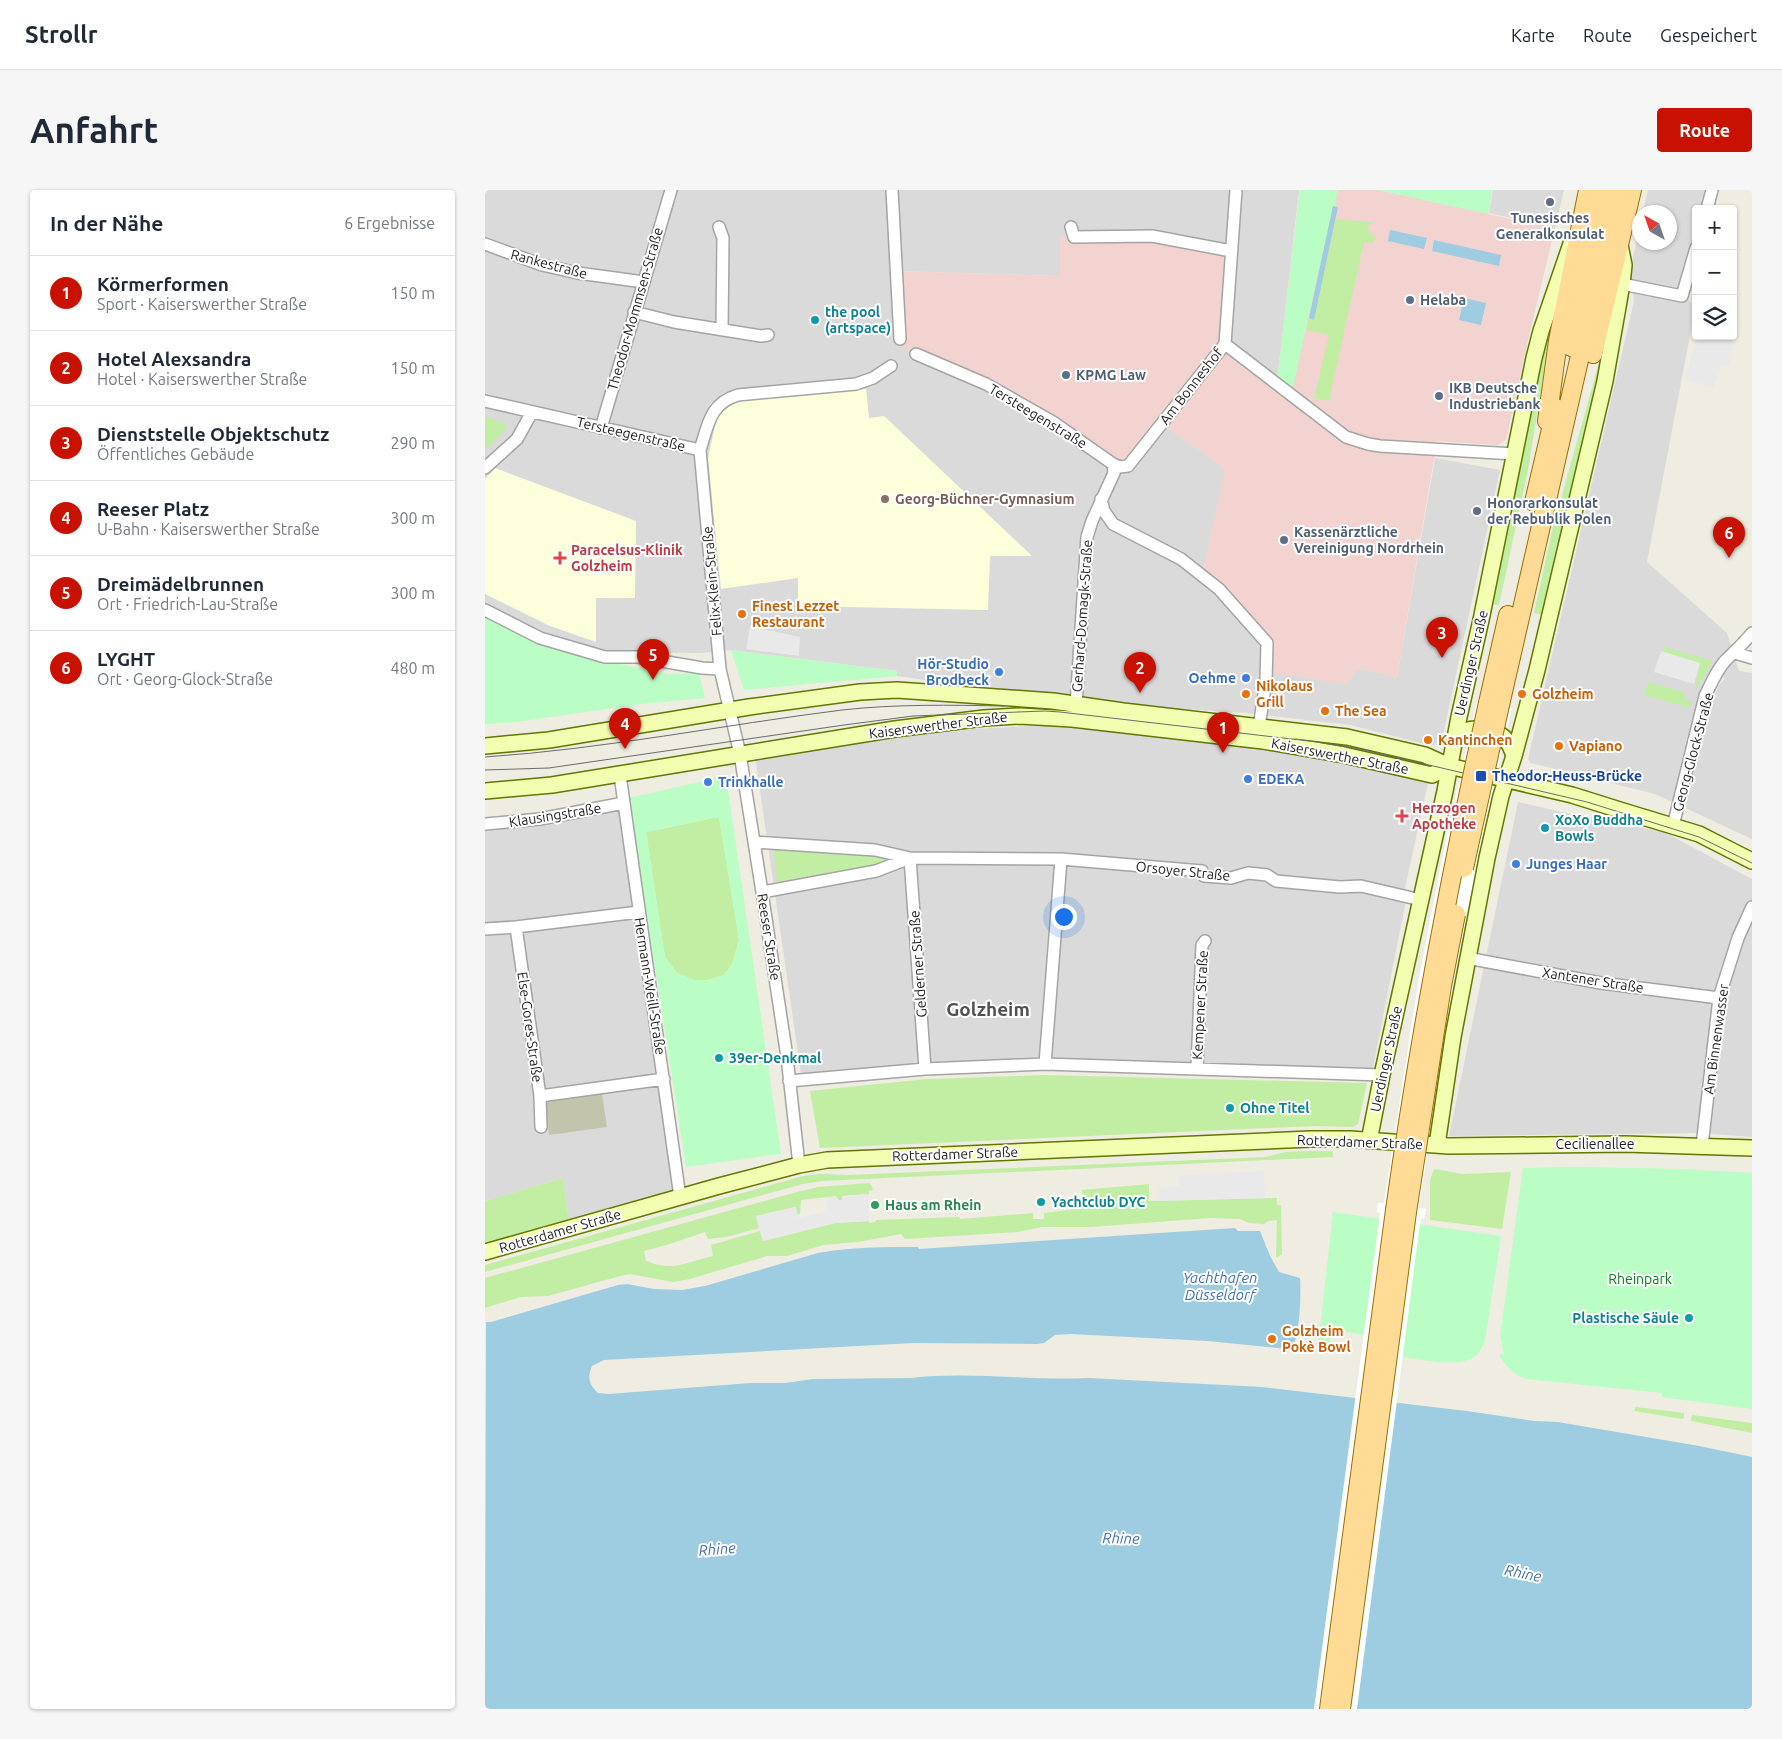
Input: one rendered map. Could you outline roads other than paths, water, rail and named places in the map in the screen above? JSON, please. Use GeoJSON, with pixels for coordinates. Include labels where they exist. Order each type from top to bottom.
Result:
{"type":"FeatureCollection","features":[{"type":"Feature","properties":{"kind":"main road"},"geometry":{"type":"LineString","coordinates":[[1329,1709],[1401,1211],[1442,986],[1494,704],[1545,456],[1606,190]]}},
{"type":"Feature","properties":{"kind":"main road"},"geometry":{"type":"LineString","coordinates":[[1494,704],[1563,434],[1618,190]]}},
{"type":"Feature","properties":{"kind":"main road"},"geometry":{"type":"LineString","coordinates":[[1563,434],[1583,389],[1632,190]]}},
{"type":"Feature","properties":{"kind":"main road"},"geometry":{"type":"LineString","coordinates":[[1545,456],[1546,425],[1558,342],[1586,198]]}},
{"type":"Feature","properties":{"kind":"main road"},"geometry":{"type":"LineString","coordinates":[[1341,1709],[1401,1211]]}},
{"type":"Feature","properties":{"kind":"street","name":"Theodor-Mommsen-Straße"},"geometry":{"type":"LineString","coordinates":[[601,428],[671,190]]}},
{"type":"Feature","properties":{"kind":"street"},"geometry":{"type":"LineString","coordinates":[[892,190],[900,339]]}},
{"type":"Feature","properties":{"kind":"street","name":"Am Bonneshof"},"geometry":{"type":"LineString","coordinates":[[1113,464],[1123,468],[1131,463],[1225,344],[1235,190]]}},
{"type":"Feature","properties":{"kind":"street"},"geometry":{"type":"LineString","coordinates":[[1708,205],[1712,190]]}},
{"type":"Feature","properties":{"kind":"street","name":"Uerdinger Straße"},"geometry":{"type":"LineString","coordinates":[[1369,1141],[1534,358],[1541,330],[1586,198]]}},
{"type":"Feature","properties":{"kind":"street"},"geometry":{"type":"LineString","coordinates":[[719,227],[723,238],[722,330]]}},
{"type":"Feature","properties":{"kind":"street"},"geometry":{"type":"LineString","coordinates":[[1071,227],[1074,237],[1152,236],[1231,250]]}},
{"type":"Feature","properties":{"kind":"street"},"geometry":{"type":"LineString","coordinates":[[1437,1145],[1467,958],[1487,858],[1501,796],[1515,756],[1605,381],[1624,265],[1619,243]]}},
{"type":"Feature","properties":{"kind":"street","name":"Rankestraße"},"geometry":{"type":"LineString","coordinates":[[485,244],[535,263],[578,274],[644,282]]}},
{"type":"Feature","properties":{"kind":"street"},"geometry":{"type":"LineString","coordinates":[[1622,284],[1683,296],[1695,250]]}},
{"type":"Feature","properties":{"kind":"street"},"geometry":{"type":"LineString","coordinates":[[634,312],[674,322],[761,336],[768,335]]}},
{"type":"Feature","properties":{"kind":"street"},"geometry":{"type":"LineString","coordinates":[[1225,344],[1346,437],[1356,441],[1380,446],[1515,454]]}},
{"type":"Feature","properties":{"kind":"street","name":"Tersteegenstraße"},"geometry":{"type":"LineString","coordinates":[[916,354],[987,384],[1053,422],[1113,464]]}},
{"type":"Feature","properties":{"kind":"street","name":"Tersteegenstraße"},"geometry":{"type":"LineString","coordinates":[[485,401],[700,450],[713,412],[717,406],[729,397],[856,384],[873,378],[891,366]]}},
{"type":"Feature","properties":{"kind":"street"},"geometry":{"type":"LineString","coordinates":[[485,468],[517,439],[532,412]]}},
{"type":"Feature","properties":{"kind":"street","name":"Felix-Klein-Straße"},"geometry":{"type":"LineString","coordinates":[[700,450],[720,668],[729,711]]}},
{"type":"Feature","properties":{"kind":"street"},"geometry":{"type":"LineString","coordinates":[[1113,464],[1114,473],[1101,499],[1103,511],[1113,524],[1181,559],[1219,589],[1267,643],[1266,681],[1259,727]]}},
{"type":"Feature","properties":{"kind":"street","name":"Gerhard-Domagk-Straße"},"geometry":{"type":"LineString","coordinates":[[1077,705],[1087,537],[1101,499]]}},
{"type":"Feature","properties":{"kind":"street"},"geometry":{"type":"LineString","coordinates":[[485,610],[540,638],[605,657],[638,657],[702,668],[720,668]]}},
{"type":"Feature","properties":{"kind":"street","name":"Georg-Glock-Straße"},"geometry":{"type":"LineString","coordinates":[[1673,826],[1705,696],[1714,677],[1726,660],[1735,654],[1752,633]]}},
{"type":"Feature","properties":{"kind":"street"},"geometry":{"type":"LineString","coordinates":[[1735,654],[1752,658]]}},
{"type":"Feature","properties":{"kind":"street","name":"Kaiserswerther Straße"},"geometry":{"type":"LineString","coordinates":[[485,746],[549,740],[824,696],[897,690],[1053,701],[1347,737],[1432,757],[1449,766],[1572,795],[1699,834],[1752,861]]}},
{"type":"Feature","properties":{"kind":"street","name":"Reeser Straße"},"geometry":{"type":"LineString","coordinates":[[729,711],[740,754],[762,892],[787,1056],[799,1165]]}},
{"type":"Feature","properties":{"kind":"street","name":"Kaiserswerther Straße"},"geometry":{"type":"LineString","coordinates":[[485,791],[551,785],[895,729],[984,718],[1021,716],[1072,719],[1263,741],[1343,755],[1433,775],[1449,766]]}},
{"type":"Feature","properties":{"kind":"street"},"geometry":{"type":"LineString","coordinates":[[1454,739],[1474,729],[1495,730],[1506,739],[1515,756]]}},
{"type":"Feature","properties":{"kind":"street","name":"Hermann-Weill-Straße"},"geometry":{"type":"LineString","coordinates":[[620,774],[680,1197]]}},
{"type":"Feature","properties":{"kind":"street","name":"Klausingstraße"},"geometry":{"type":"LineString","coordinates":[[485,824],[540,819],[624,803]]}},
{"type":"Feature","properties":{"kind":"street","name":"Orsoyer Straße"},"geometry":{"type":"LineString","coordinates":[[754,842],[875,850],[910,858],[1061,859],[1202,871],[1204,876],[1231,878],[1248,873],[1267,875],[1276,881],[1340,887],[1361,886],[1421,900]]}},
{"type":"Feature","properties":{"kind":"street"},"geometry":{"type":"LineString","coordinates":[[1433,844],[1448,859],[1478,865],[1487,858]]}},
{"type":"Feature","properties":{"kind":"street","name":"Orsoyer Straße"},"geometry":{"type":"LineString","coordinates":[[762,892],[876,871],[910,858]]}},
{"type":"Feature","properties":{"kind":"street","name":"Gelderner Straße"},"geometry":{"type":"LineString","coordinates":[[910,858],[925,1069]]}},
{"type":"Feature","properties":{"kind":"street"},"geometry":{"type":"LineString","coordinates":[[1045,1064],[1061,859]]}},
{"type":"Feature","properties":{"kind":"street","name":"Am Binnenwasser"},"geometry":{"type":"LineString","coordinates":[[1702,1146],[1719,998],[1738,938],[1752,907]]}},
{"type":"Feature","properties":{"kind":"street"},"geometry":{"type":"LineString","coordinates":[[485,929],[639,912]]}},
{"type":"Feature","properties":{"kind":"street","name":"Else-Gores-Straße"},"geometry":{"type":"LineString","coordinates":[[516,927],[540,1096],[541,1127]]}},
{"type":"Feature","properties":{"kind":"street","name":"Kempener Straße"},"geometry":{"type":"LineString","coordinates":[[1197,1068],[1202,946],[1205,941]]}},
{"type":"Feature","properties":{"kind":"street","name":"Xantener Straße"},"geometry":{"type":"LineString","coordinates":[[1467,958],[1601,983],[1719,998]]}},
{"type":"Feature","properties":{"kind":"street"},"geometry":{"type":"LineString","coordinates":[[789,1081],[925,1069],[1045,1064],[1382,1075]]}},
{"type":"Feature","properties":{"kind":"street"},"geometry":{"type":"LineString","coordinates":[[540,1096],[664,1078]]}},
{"type":"Feature","properties":{"kind":"street","name":"Rotterdamer Straße"},"geometry":{"type":"LineString","coordinates":[[485,1252],[799,1165],[847,1159],[1270,1140],[1350,1139],[1437,1145]]}},
{"type":"Feature","properties":{"kind":"street","name":"Cecilienallee"},"geometry":{"type":"LineString","coordinates":[[1437,1145],[1577,1144],[1752,1148]]}},
{"type":"Feature","properties":{"kind":"water"},"geometry":{"type":"Polygon","coordinates":[[[1333,206],[1338,207],[1314,320],[1309,318],[1333,206]]]}},
{"type":"Feature","properties":{"kind":"water"},"geometry":{"type":"Polygon","coordinates":[[[1390,230],[1427,238],[1424,249],[1388,241],[1390,230]]]}},
{"type":"Feature","properties":{"kind":"water"},"geometry":{"type":"Polygon","coordinates":[[[1434,240],[1501,255],[1499,266],[1432,251],[1434,240]]]}},
{"type":"Feature","properties":{"kind":"water"},"geometry":{"type":"Polygon","coordinates":[[[1464,298],[1486,303],[1481,325],[1459,320],[1464,298]]]}},
{"type":"Feature","properties":{"kind":"water"},"geometry":{"type":"Polygon","coordinates":[[[1235,1228],[1238,1231],[1260,1231],[1279,1272],[1300,1278],[1300,1308],[1296,1339],[1287,1349],[1208,1341],[1070,1334],[1055,1335],[1044,1343],[1037,1344],[913,1343],[604,1360],[592,1366],[590,1381],[598,1393],[609,1394],[750,1383],[785,1383],[813,1379],[911,1378],[955,1375],[1088,1378],[1262,1387],[1467,1411],[1534,1421],[1558,1422],[1752,1457],[1752,1709],[485,1709],[486,1322],[618,1285],[627,1284],[654,1289],[682,1290],[705,1286],[830,1251],[881,1247],[918,1247],[919,1249],[1235,1228]]]}},
{"type":"Feature","properties":{"kind":"tram line"},"geometry":{"type":"LineString","coordinates":[[485,757],[619,743],[862,708],[943,705],[1004,706]]}},
{"type":"Feature","properties":{"kind":"tram line"},"geometry":{"type":"LineString","coordinates":[[485,770],[549,768],[913,716],[1060,712],[1317,742],[1365,750],[1587,802],[1699,837],[1752,863]]}},
{"type":"Feature","properties":{"kind":"place","name":"Tunesisches Generalkonsulat"},"geometry":{"type":"Point","coordinates":[1550,202]}},
{"type":"Feature","properties":{"kind":"place","name":"Helaba"},"geometry":{"type":"Point","coordinates":[1410,300]}},
{"type":"Feature","properties":{"kind":"place","name":"the pool (artspace)"},"geometry":{"type":"Point","coordinates":[815,320]}},
{"type":"Feature","properties":{"kind":"place","name":"KPMG Law"},"geometry":{"type":"Point","coordinates":[1066,375]}},
{"type":"Feature","properties":{"kind":"place","name":"IKB Deutsche Industriebank"},"geometry":{"type":"Point","coordinates":[1439,396]}},
{"type":"Feature","properties":{"kind":"place","name":"Georg-Büchner-Gymnasium"},"geometry":{"type":"Point","coordinates":[885,499]}},
{"type":"Feature","properties":{"kind":"place","name":"Honorarkonsulat der Rebublik Polen"},"geometry":{"type":"Point","coordinates":[1477,511]}},
{"type":"Feature","properties":{"kind":"place","name":"Kassenärztliche Vereinigung Nordrhein"},"geometry":{"type":"Point","coordinates":[1284,540]}},
{"type":"Feature","properties":{"kind":"place","name":"Paracelsus-Klinik Golzheim"},"geometry":{"type":"Point","coordinates":[560,558]}},
{"type":"Feature","properties":{"kind":"place","name":"LYGHT"},"geometry":{"type":"Point","coordinates":[1729,558]}},
{"type":"Feature","properties":{"kind":"place","name":"Finest Lezzet Restaurant"},"geometry":{"type":"Point","coordinates":[742,614]}},
{"type":"Feature","properties":{"kind":"place","name":"Dienststelle Objektschutz"},"geometry":{"type":"Point","coordinates":[1442,658]}},
{"type":"Feature","properties":{"kind":"place","name":"Hör-Studio Brodbeck"},"geometry":{"type":"Point","coordinates":[999,672]}},
{"type":"Feature","properties":{"kind":"place","name":"Oehme"},"geometry":{"type":"Point","coordinates":[1246,678]}},
{"type":"Feature","properties":{"kind":"place","name":"Dreimädelbrunnen"},"geometry":{"type":"Point","coordinates":[653,680]}},
{"type":"Feature","properties":{"kind":"place","name":"Hotel Alexsandra"},"geometry":{"type":"Point","coordinates":[1140,693]}},
{"type":"Feature","properties":{"kind":"place","name":"Nikolaus Grill"},"geometry":{"type":"Point","coordinates":[1246,694]}},
{"type":"Feature","properties":{"kind":"place","name":"Golzheim"},"geometry":{"type":"Point","coordinates":[1522,694]}},
{"type":"Feature","properties":{"kind":"place","name":"The Sea"},"geometry":{"type":"Point","coordinates":[1325,711]}},
{"type":"Feature","properties":{"kind":"place","name":"Kantinchen"},"geometry":{"type":"Point","coordinates":[1428,740]}},
{"type":"Feature","properties":{"kind":"place","name":"Vapiano"},"geometry":{"type":"Point","coordinates":[1559,746]}},
{"type":"Feature","properties":{"kind":"place","name":"Reeser Platz"},"geometry":{"type":"Point","coordinates":[625,749]}},
{"type":"Feature","properties":{"kind":"place","name":"Körmerformen"},"geometry":{"type":"Point","coordinates":[1223,753]}},
{"type":"Feature","properties":{"kind":"place","name":"Theodor-Heuss-Brücke"},"geometry":{"type":"Point","coordinates":[1481,776]}},
{"type":"Feature","properties":{"kind":"place","name":"EDEKA"},"geometry":{"type":"Point","coordinates":[1248,779]}},
{"type":"Feature","properties":{"kind":"place","name":"Trinkhalle"},"geometry":{"type":"Point","coordinates":[708,782]}},
{"type":"Feature","properties":{"kind":"place","name":"Herzogen Apotheke"},"geometry":{"type":"Point","coordinates":[1402,816]}},
{"type":"Feature","properties":{"kind":"place","name":"XoXo Buddha Bowls"},"geometry":{"type":"Point","coordinates":[1545,828]}},
{"type":"Feature","properties":{"kind":"place","name":"Junges Haar"},"geometry":{"type":"Point","coordinates":[1516,864]}},
{"type":"Feature","properties":{"kind":"place","name":"39er-Denkmal"},"geometry":{"type":"Point","coordinates":[719,1058]}},
{"type":"Feature","properties":{"kind":"place","name":"Ohne Titel"},"geometry":{"type":"Point","coordinates":[1230,1108]}},
{"type":"Feature","properties":{"kind":"place","name":"Yachtclub DYC"},"geometry":{"type":"Point","coordinates":[1041,1202]}},
{"type":"Feature","properties":{"kind":"place","name":"Haus am Rhein"},"geometry":{"type":"Point","coordinates":[875,1205]}},
{"type":"Feature","properties":{"kind":"place","name":"Plastische Säule"},"geometry":{"type":"Point","coordinates":[1689,1318]}},
{"type":"Feature","properties":{"kind":"place","name":"Golzheim Pokè Bowl"},"geometry":{"type":"Point","coordinates":[1272,1339]}},
{"type":"Feature","properties":{"kind":"district","name":"Golzheim"},"geometry":{"type":"Point","coordinates":[988,1009]}},
{"type":"Feature","properties":{"kind":"water label","name":"Yachthafen Düsseldorf"},"geometry":{"type":"Point","coordinates":[1220,1286]}},
{"type":"Feature","properties":{"kind":"water label","name":"Rhine"},"geometry":{"type":"Point","coordinates":[1121,1538]}},
{"type":"Feature","properties":{"kind":"water label","name":"Rhine"},"geometry":{"type":"Point","coordinates":[717,1549]}},
{"type":"Feature","properties":{"kind":"water label","name":"Rhine"},"geometry":{"type":"Point","coordinates":[1523,1573]}},
{"type":"Feature","properties":{"kind":"park label","name":"Rheinpark"},"geometry":{"type":"Point","coordinates":[1640,1279]}}]}
